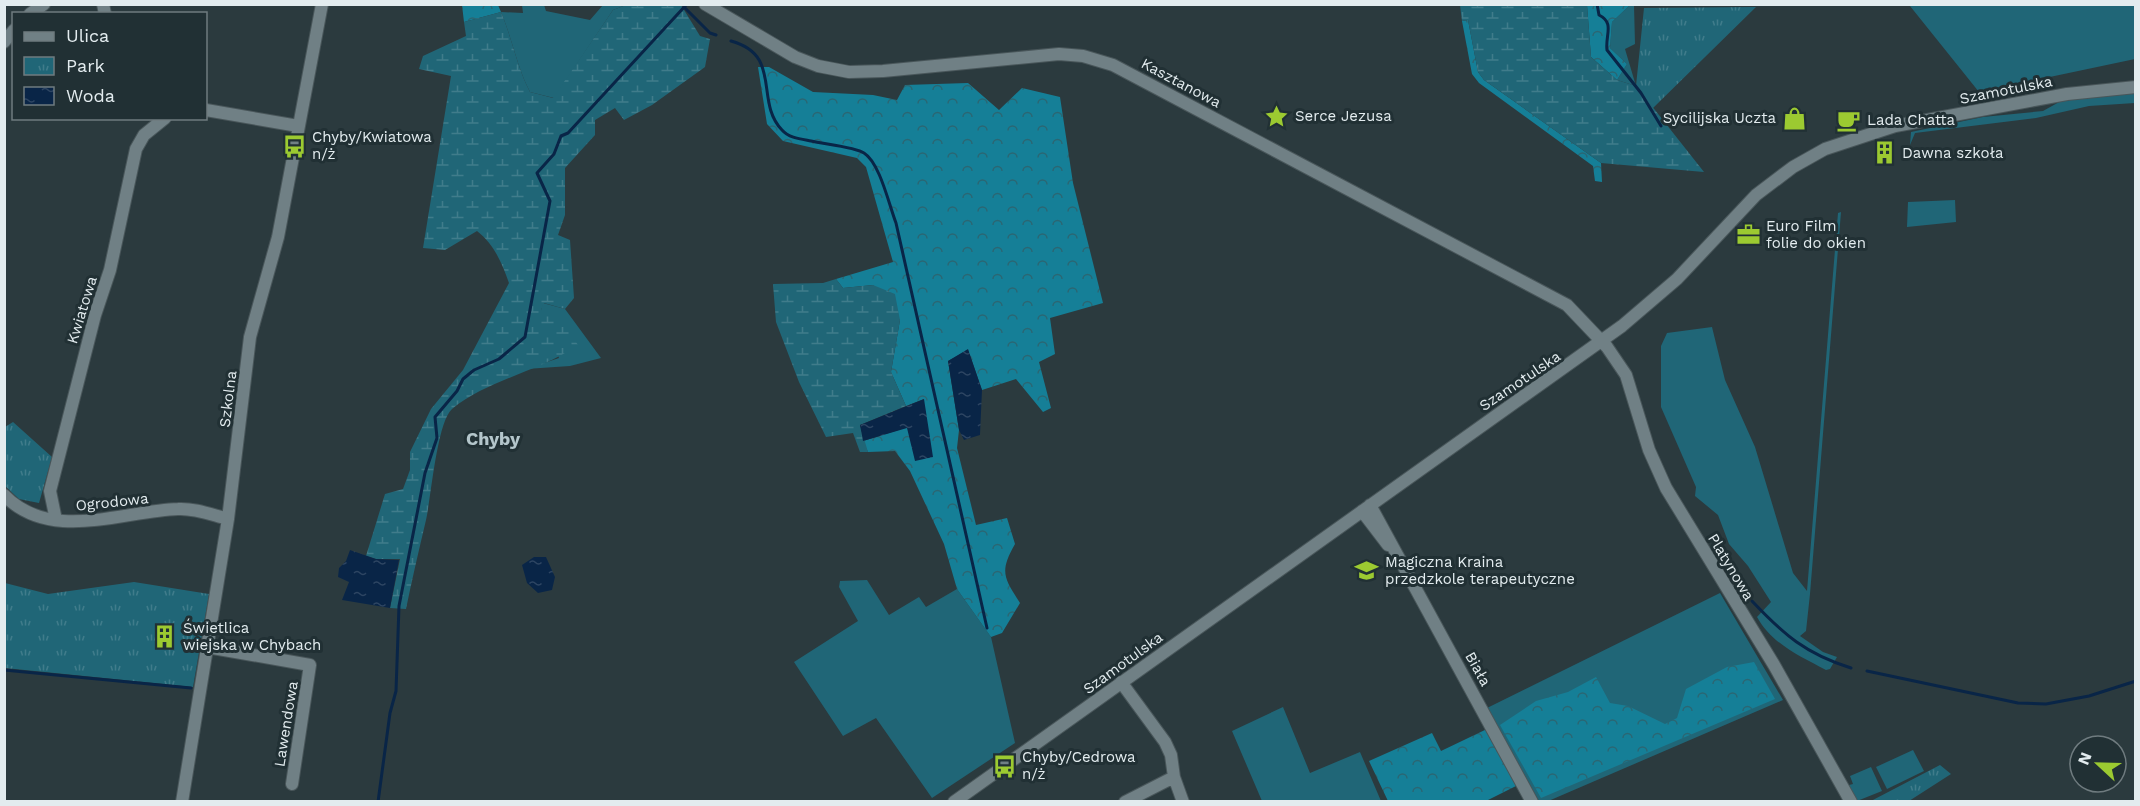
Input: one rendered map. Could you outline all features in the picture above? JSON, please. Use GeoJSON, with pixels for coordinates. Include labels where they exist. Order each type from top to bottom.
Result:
{"type":"FeatureCollection","features":[{"type":"Feature","properties":{"kind":"street","name":"Szkolna"},"geometry":{"type":"LineString","coordinates":[[182,801],[228,519],[250,337],[278,237],[321,4]]}},
{"type":"Feature","properties":{"kind":"street","name":"Kasztanowa"},"geometry":{"type":"LineString","coordinates":[[705,4],[795,57],[818,66],[849,72],[883,72],[1059,54],[1083,56],[1113,65],[1554,297],[1580,316],[1602,341]]}},
{"type":"Feature","properties":{"kind":"street","name":"Szamotulska"},"geometry":{"type":"LineString","coordinates":[[954,801],[1602,341],[1671,285],[1762,190],[1793,167],[1825,149],[1865,134],[1909,123],[2067,94],[2136,87]]}},
{"type":"Feature","properties":{"kind":"street"},"geometry":{"type":"LineString","coordinates":[[207,110],[297,126]]}},
{"type":"Feature","properties":{"kind":"street","name":"Kwiatowa"},"geometry":{"type":"LineString","coordinates":[[56,520],[50,491],[95,315],[110,270],[136,149],[158,120]]}},
{"type":"Feature","properties":{"kind":"street","name":"Platynowa"},"geometry":{"type":"LineString","coordinates":[[1602,341],[1620,365],[1632,389],[1649,450],[1666,489],[1774,665],[1851,801]]}},
{"type":"Feature","properties":{"kind":"street","name":"Ogrodowa"},"geometry":{"type":"LineString","coordinates":[[4,495],[24,509],[56,520],[84,521],[179,509],[228,519]]}},
{"type":"Feature","properties":{"kind":"street","name":"Biała"},"geometry":{"type":"LineString","coordinates":[[1366,508],[1377,534],[1395,552],[1532,801]]}},
{"type":"Feature","properties":{"kind":"street","name":"Lawendowa"},"geometry":{"type":"LineString","coordinates":[[207,647],[310,665],[292,784]]}},
{"type":"Feature","properties":{"kind":"street"},"geometry":{"type":"LineString","coordinates":[[1121,682],[1171,754],[1174,777],[1183,801]]}},
{"type":"Feature","properties":{"kind":"street"},"geometry":{"type":"LineString","coordinates":[[1125,801],[1174,777]]}},
{"type":"Feature","properties":{"kind":"green space"},"geometry":{"type":"Polygon","coordinates":[[[462,5],[498,5],[501,12],[464,22],[462,5]]]}},
{"type":"Feature","properties":{"kind":"green space"},"geometry":{"type":"Polygon","coordinates":[[[522,5],[544,5],[546,11],[590,20],[603,5],[626,5],[613,10],[554,98],[530,92],[518,63],[501,12],[523,13],[522,5]]]}},
{"type":"Feature","properties":{"kind":"green space"},"geometry":{"type":"Polygon","coordinates":[[[626,5],[681,5],[700,36],[710,39],[705,67],[652,105],[624,120],[615,108],[595,120],[595,135],[565,168],[565,215],[558,235],[570,240],[574,298],[565,309],[544,303],[541,310],[556,314],[578,345],[547,362],[482,390],[452,409],[442,429],[438,444],[426,520],[406,609],[390,608],[400,559],[376,559],[366,556],[385,494],[403,489],[410,470],[410,452],[431,409],[463,370],[509,283],[497,254],[477,231],[445,250],[423,248],[451,76],[419,69],[423,56],[466,36],[464,22],[501,12],[530,92],[553,98],[613,10],[626,5]]]}},
{"type":"Feature","properties":{"kind":"green space"},"geometry":{"type":"Polygon","coordinates":[[[1460,5],[1587,5],[1591,57],[1617,80],[1636,86],[1704,172],[1601,163],[1484,80],[1478,72],[1468,20],[1462,21],[1460,5]]]}},
{"type":"Feature","properties":{"kind":"green space"},"geometry":{"type":"Polygon","coordinates":[[[1587,5],[1630,5],[1612,22],[1610,48],[1627,64],[1617,80],[1591,57],[1587,5]]]}},
{"type":"Feature","properties":{"kind":"green space"},"geometry":{"type":"Polygon","coordinates":[[[1630,5],[1634,5],[1635,44],[1625,49],[1636,86],[1617,80],[1627,64],[1610,48],[1612,22],[1630,5]]]}},
{"type":"Feature","properties":{"kind":"green space"},"geometry":{"type":"Polygon","coordinates":[[[1905,5],[2135,5],[2135,59],[1979,92],[1910,6],[1905,5]]]}},
{"type":"Feature","properties":{"kind":"green space"},"geometry":{"type":"Polygon","coordinates":[[[1756,7],[1653,108],[1636,86],[1644,8],[1756,7]]]}},
{"type":"Feature","properties":{"kind":"green space"},"geometry":{"type":"Polygon","coordinates":[[[1468,20],[1478,72],[1484,80],[1601,163],[1602,182],[1595,181],[1593,166],[1479,83],[1472,74],[1462,21],[1468,20]]]}},
{"type":"Feature","properties":{"kind":"green space"},"geometry":{"type":"Polygon","coordinates":[[[758,67],[769,67],[813,92],[873,95],[897,100],[905,85],[968,83],[999,110],[1022,88],[1060,97],[1073,183],[1103,303],[1050,318],[1055,354],[1039,362],[1051,408],[1043,412],[1016,379],[982,390],[968,350],[948,361],[959,430],[957,448],[976,525],[1007,518],[1015,544],[1005,568],[1005,575],[1020,603],[1002,633],[991,637],[957,589],[944,544],[910,471],[895,451],[868,452],[863,441],[908,427],[924,399],[906,406],[891,372],[900,320],[873,285],[843,288],[836,279],[893,262],[866,167],[857,158],[783,141],[767,124],[758,67]]]}},
{"type":"Feature","properties":{"kind":"green space"},"geometry":{"type":"Polygon","coordinates":[[[2135,93],[2135,103],[2089,106],[2036,118],[1915,133],[1910,145],[1911,132],[1983,117],[2043,111],[2061,101],[2135,93]]]}},
{"type":"Feature","properties":{"kind":"green space"},"geometry":{"type":"Polygon","coordinates":[[[1955,200],[1956,222],[1907,227],[1908,202],[1955,200]]]}},
{"type":"Feature","properties":{"kind":"green space"},"geometry":{"type":"Polygon","coordinates":[[[1841,212],[1810,594],[1806,631],[1800,636],[1823,652],[1837,657],[1830,669],[1826,670],[1778,642],[1763,626],[1757,617],[1771,602],[1748,566],[1729,544],[1718,515],[1695,496],[1696,487],[1661,407],[1661,346],[1667,333],[1712,327],[1725,380],[1755,447],[1793,573],[1807,591],[1838,213],[1841,212]]]}},
{"type":"Feature","properties":{"kind":"green space"},"geometry":{"type":"Polygon","coordinates":[[[836,279],[843,288],[873,285],[895,294],[900,320],[891,372],[906,406],[860,425],[868,452],[860,452],[853,433],[826,437],[799,382],[776,322],[773,284],[823,283],[836,279]]]}},
{"type":"Feature","properties":{"kind":"green space"},"geometry":{"type":"Polygon","coordinates":[[[543,303],[565,309],[601,358],[570,366],[526,369],[559,358],[541,310],[543,303]]]}},
{"type":"Feature","properties":{"kind":"green space"},"geometry":{"type":"Polygon","coordinates":[[[13,422],[52,457],[39,503],[19,499],[5,486],[5,427],[13,422]]]}},
{"type":"Feature","properties":{"kind":"green space"},"geometry":{"type":"Polygon","coordinates":[[[867,580],[889,615],[919,597],[926,607],[957,589],[991,637],[1015,743],[932,798],[876,718],[843,736],[794,662],[858,621],[839,587],[840,581],[867,580]]]}},
{"type":"Feature","properties":{"kind":"green space"},"geometry":{"type":"Polygon","coordinates":[[[134,582],[209,594],[193,687],[5,668],[5,583],[48,594],[134,582]]]}},
{"type":"Feature","properties":{"kind":"green space"},"geometry":{"type":"Polygon","coordinates":[[[1720,593],[1783,700],[1546,802],[1539,801],[1487,708],[1720,593]]]}},
{"type":"Feature","properties":{"kind":"green space"},"geometry":{"type":"Polygon","coordinates":[[[1754,662],[1775,699],[1541,798],[1500,725],[1536,701],[1568,692],[1596,677],[1610,703],[1628,706],[1665,724],[1677,718],[1686,689],[1727,667],[1754,662]]]}},
{"type":"Feature","properties":{"kind":"green space"},"geometry":{"type":"Polygon","coordinates":[[[1283,707],[1310,773],[1360,752],[1381,801],[1262,801],[1232,731],[1283,707]]]}},
{"type":"Feature","properties":{"kind":"green space"},"geometry":{"type":"Polygon","coordinates":[[[1487,729],[1518,785],[1486,801],[1388,801],[1369,761],[1432,733],[1441,751],[1487,729]]]}},
{"type":"Feature","properties":{"kind":"green space"},"geometry":{"type":"Polygon","coordinates":[[[1913,750],[1924,771],[1887,789],[1876,767],[1913,750]]]}},
{"type":"Feature","properties":{"kind":"green space"},"geometry":{"type":"Polygon","coordinates":[[[1940,765],[1951,774],[1909,801],[1871,801],[1940,765]]]}},
{"type":"Feature","properties":{"kind":"green space"},"geometry":{"type":"Polygon","coordinates":[[[1871,767],[1882,791],[1857,801],[1849,785],[1853,784],[1850,776],[1871,767]]]}},
{"type":"Feature","properties":{"kind":"water"},"geometry":{"type":"Polygon","coordinates":[[[968,349],[982,390],[980,435],[964,440],[959,430],[948,361],[968,349]]]}},
{"type":"Feature","properties":{"kind":"water"},"geometry":{"type":"Polygon","coordinates":[[[924,399],[933,457],[915,461],[907,428],[863,441],[860,425],[924,399]]]}},
{"type":"Feature","properties":{"kind":"water"},"geometry":{"type":"Polygon","coordinates":[[[350,550],[376,559],[399,560],[390,608],[342,600],[349,582],[338,577],[339,568],[346,561],[350,550]]]}},
{"type":"Feature","properties":{"kind":"water"},"geometry":{"type":"Polygon","coordinates":[[[534,557],[546,557],[555,577],[552,590],[538,593],[527,583],[522,565],[534,557]]]}},
{"type":"Feature","properties":{"kind":"waterway"},"geometry":{"type":"LineString","coordinates":[[378,802],[390,713],[396,691],[399,606],[425,473],[437,438],[435,417],[457,391],[463,379],[474,370],[499,359],[525,337],[550,201],[537,173],[554,154],[561,136],[568,133],[687,4]]}},
{"type":"Feature","properties":{"kind":"waterway"},"geometry":{"type":"LineString","coordinates":[[1597,4],[1599,15],[1604,18],[1608,26],[1607,50],[1641,93],[1661,126]]}},
{"type":"Feature","properties":{"kind":"waterway"},"geometry":{"type":"LineString","coordinates":[[684,7],[710,33],[716,35]]}},
{"type":"Feature","properties":{"kind":"waterway"},"geometry":{"type":"LineString","coordinates":[[731,41],[747,48],[757,57],[763,68],[774,118],[785,133],[799,139],[860,151],[870,158],[879,175],[896,223],[987,628]]}},
{"type":"Feature","properties":{"kind":"waterway"},"geometry":{"type":"LineString","coordinates":[[1752,601],[1775,624],[1808,650],[1851,668]]}},
{"type":"Feature","properties":{"kind":"waterway"},"geometry":{"type":"LineString","coordinates":[[4,670],[191,688]]}},
{"type":"Feature","properties":{"kind":"waterway"},"geometry":{"type":"LineString","coordinates":[[1867,671],[2018,703],[2046,704],[2089,696],[2136,681]]}},
{"type":"Feature","properties":{"kind":"place","name":"Serce Jezusa"},"geometry":{"type":"Point","coordinates":[1277,116]}},
{"type":"Feature","properties":{"kind":"place","name":"Sycilijska Uczta"},"geometry":{"type":"Point","coordinates":[1794,118]}},
{"type":"Feature","properties":{"kind":"place","name":"Lada Chatta"},"geometry":{"type":"Point","coordinates":[1849,120]}},
{"type":"Feature","properties":{"kind":"place","name":"Chyby/Kwiatowa n/ż"},"geometry":{"type":"Point","coordinates":[294,146]}},
{"type":"Feature","properties":{"kind":"place","name":"Dawna szkoła"},"geometry":{"type":"Point","coordinates":[1884,153]}},
{"type":"Feature","properties":{"kind":"place","name":"Euro Film folie do okien"},"geometry":{"type":"Point","coordinates":[1748,235]}},
{"type":"Feature","properties":{"kind":"place","name":"Magiczna Kraina przedzkole terapeutyczne"},"geometry":{"type":"Point","coordinates":[1367,571]}},
{"type":"Feature","properties":{"kind":"place","name":"Świetlica wiejska w Chybach"},"geometry":{"type":"Point","coordinates":[165,637]}},
{"type":"Feature","properties":{"kind":"place","name":"Chyby/Cedrowa n/ż"},"geometry":{"type":"Point","coordinates":[1004,766]}},
{"type":"Feature","properties":{"kind":"district","name":"Chyby"},"geometry":{"type":"Point","coordinates":[493,438]}}]}
